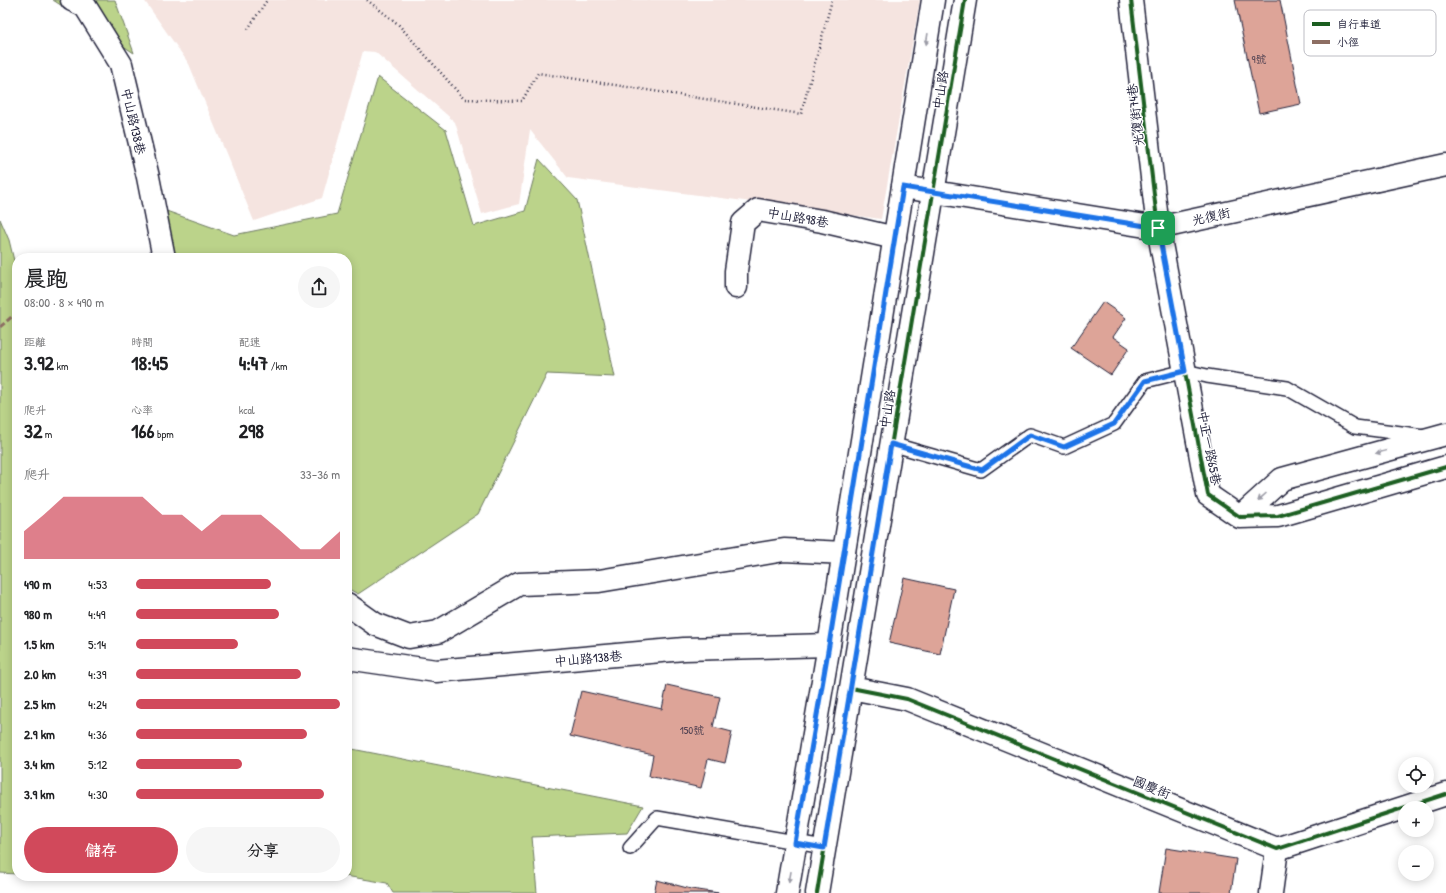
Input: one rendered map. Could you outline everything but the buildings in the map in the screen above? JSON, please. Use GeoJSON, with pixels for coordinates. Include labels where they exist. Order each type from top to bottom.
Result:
{"type":"FeatureCollection","features":[{"type":"Feature","properties":{"kind":"street","name":"中山路138巷"},"geometry":{"type":"LineString","coordinates":[[72,0],[85,6],[121,64],[148,178],[163,253]]}},
{"type":"Feature","properties":{"kind":"street","name":"中山路"},"geometry":{"type":"LineString","coordinates":[[787,893],[829,645],[933,0]]}},
{"type":"Feature","properties":{"kind":"street","name":"中山路"},"geometry":{"type":"LineString","coordinates":[[817,893],[965,0]]}},
{"type":"Feature","properties":{"kind":"street","name":"光復街74巷"},"geometry":{"type":"LineString","coordinates":[[1131,0],[1158,228]]}},
{"type":"Feature","properties":{"kind":"street","name":"光復街"},"geometry":{"type":"LineString","coordinates":[[903,187],[1158,228],[1446,165]]}},
{"type":"Feature","properties":{"kind":"street","name":"中山路98巷"},"geometry":{"type":"LineString","coordinates":[[736,287],[736,271],[743,223],[758,210],[822,221],[895,238]]}},
{"type":"Feature","properties":{"kind":"street","name":"中正一路65巷"},"geometry":{"type":"LineString","coordinates":[[1158,228],[1208,495],[1240,517]]}},
{"type":"Feature","properties":{"kind":"street"},"geometry":{"type":"LineString","coordinates":[[1240,517],[1282,479],[1441,436]]}},
{"type":"Feature","properties":{"kind":"street"},"geometry":{"type":"LineString","coordinates":[[1240,517],[1278,516],[1446,468]]}},
{"type":"Feature","properties":{"kind":"street"},"geometry":{"type":"LineString","coordinates":[[352,608],[375,624],[409,637],[438,632],[520,584],[599,581],[784,550],[844,553]]}},
{"type":"Feature","properties":{"kind":"street","name":"中山路138巷"},"geometry":{"type":"LineString","coordinates":[[352,659],[436,671],[684,649],[829,645]]}},
{"type":"Feature","properties":{"kind":"street"},"geometry":{"type":"LineString","coordinates":[[829,645],[851,688]]}},
{"type":"Feature","properties":{"kind":"street","name":"國慶街"},"geometry":{"type":"LineString","coordinates":[[851,688],[907,699],[1277,849]]}},
{"type":"Feature","properties":{"kind":"street"},"geometry":{"type":"LineString","coordinates":[[1271,893],[1277,849],[1446,794]]}},
{"type":"Feature","properties":{"kind":"lane"},"geometry":{"type":"LineString","coordinates":[[891,444],[982,470],[1030,435],[1064,447],[1114,424],[1145,381],[1185,371],[1207,376],[1287,388],[1355,427],[1441,436]]}},
{"type":"Feature","properties":{"kind":"lane"},"geometry":{"type":"LineString","coordinates":[[630,848],[657,818],[824,848]]}},
{"type":"Feature","properties":{"kind":"path"},"geometry":{"type":"LineString","coordinates":[[248,29],[267,0]]}},
{"type":"Feature","properties":{"kind":"path"},"geometry":{"type":"LineString","coordinates":[[367,0],[398,24],[464,99],[522,101],[538,72],[801,114],[832,0]]}},
{"type":"Feature","properties":{"kind":"shaded area"},"geometry":{"type":"Polygon","coordinates":[[[144,0],[920,0],[881,219],[568,178],[530,130],[519,204],[482,214],[455,122],[375,52],[363,51],[322,198],[254,221],[189,64],[144,0]]]}},
{"type":"Feature","properties":{"kind":"green space"},"geometry":{"type":"Polygon","coordinates":[[[53,0],[115,0],[134,53],[53,0]]]}},
{"type":"Feature","properties":{"kind":"green space"},"geometry":{"type":"Polygon","coordinates":[[[378,77],[446,130],[474,226],[525,211],[539,159],[577,200],[615,377],[547,374],[478,514],[358,594],[352,591],[352,253],[165,253],[155,207],[234,235],[337,214],[378,77]]]}},
{"type":"Feature","properties":{"kind":"green space"},"geometry":{"type":"Polygon","coordinates":[[[0,219],[9,240],[12,253],[12,874],[0,873],[0,219]]]}},
{"type":"Feature","properties":{"kind":"green space"},"geometry":{"type":"Polygon","coordinates":[[[352,749],[643,806],[627,833],[532,837],[537,893],[393,893],[387,883],[352,877],[352,749]]]}},
{"type":"Feature","properties":{"kind":"marked path"},"geometry":{"type":"LineString","coordinates":[[0,327],[12,316]]}},
{"type":"Feature","properties":{"kind":"cycle path"},"geometry":{"type":"LineString","coordinates":[[817,893],[965,0]]}},
{"type":"Feature","properties":{"kind":"cycle path"},"geometry":{"type":"LineString","coordinates":[[1131,0],[1158,228],[1208,495],[1240,517],[1278,516],[1446,467]]}},
{"type":"Feature","properties":{"kind":"cycle path"},"geometry":{"type":"LineString","coordinates":[[851,688],[907,699],[1277,849],[1446,794]]}},
{"type":"Feature","properties":{"kind":"route"},"geometry":{"type":"LineString","coordinates":[[903,187],[1158,228],[1185,371],[1145,381],[1114,424],[1064,447],[1030,435],[982,470],[891,444],[824,848],[795,843],[829,645],[903,187]]}}]}
